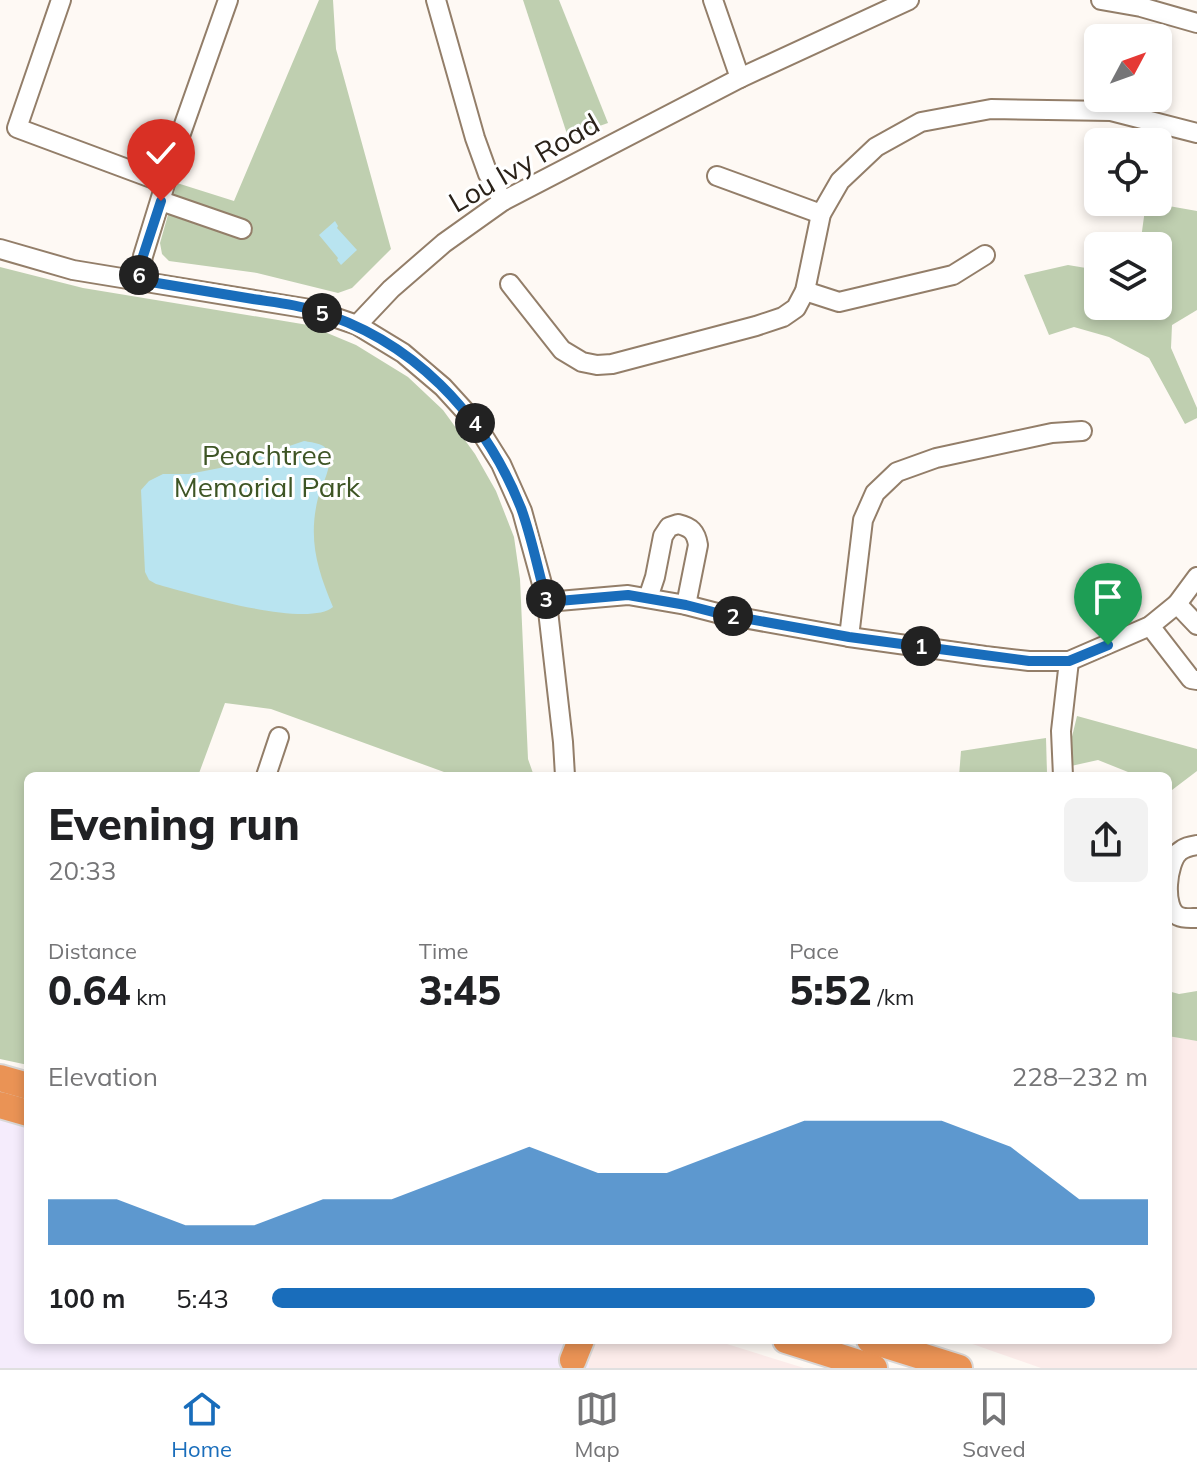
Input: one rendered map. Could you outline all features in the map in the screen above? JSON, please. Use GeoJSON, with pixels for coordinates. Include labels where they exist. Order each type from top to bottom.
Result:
{"type":"FeatureCollection","features":[{"type":"Feature","properties":{"kind":"highway"},"geometry":{"type":"LineString","coordinates":[[0,1078],[24,1085]]}},
{"type":"Feature","properties":{"kind":"highway"},"geometry":{"type":"LineString","coordinates":[[0,1105],[24,1112]]}},
{"type":"Feature","properties":{"kind":"highway"},"geometry":{"type":"LineString","coordinates":[[799,1344],[874,1368]]}},
{"type":"Feature","properties":{"kind":"highway"},"geometry":{"type":"LineString","coordinates":[[883,1344],[959,1368]]}},
{"type":"Feature","properties":{"kind":"street"},"geometry":{"type":"LineString","coordinates":[[61,0],[17,128],[242,229]]}},
{"type":"Feature","properties":{"kind":"street"},"geometry":{"type":"LineString","coordinates":[[139,280],[143,256],[163,192],[228,0]]}},
{"type":"Feature","properties":{"kind":"street"},"geometry":{"type":"LineString","coordinates":[[436,0],[475,138],[488,174],[503,201]]}},
{"type":"Feature","properties":{"kind":"street"},"geometry":{"type":"LineString","coordinates":[[713,0],[740,78]]}},
{"type":"Feature","properties":{"kind":"street","name":"Lou Ivy Road"},"geometry":{"type":"LineString","coordinates":[[357,325],[391,289],[444,243],[503,201],[740,78],[909,0]]}},
{"type":"Feature","properties":{"kind":"street"},"geometry":{"type":"LineString","coordinates":[[1101,0],[1142,4],[1197,23]]}},
{"type":"Feature","properties":{"kind":"street"},"geometry":{"type":"LineString","coordinates":[[510,284],[562,350],[582,362],[597,365],[630,361],[756,326],[783,317],[796,308],[805,291],[821,214],[840,181],[876,147],[921,122],[991,109],[1111,111],[1197,133]]}},
{"type":"Feature","properties":{"kind":"street"},"geometry":{"type":"LineString","coordinates":[[717,176],[821,214]]}},
{"type":"Feature","properties":{"kind":"street"},"geometry":{"type":"LineString","coordinates":[[0,249],[73,270],[310,309],[357,325],[403,353],[443,387],[474,421],[501,464],[522,511],[547,602],[565,772]]}},
{"type":"Feature","properties":{"kind":"street"},"geometry":{"type":"LineString","coordinates":[[805,291],[839,302],[953,275],[985,255]]}},
{"type":"Feature","properties":{"kind":"street"},"geometry":{"type":"LineString","coordinates":[[849,637],[863,520],[875,493],[897,472],[936,458],[1052,433],[1082,431]]}},
{"type":"Feature","properties":{"kind":"street"},"geometry":{"type":"LineString","coordinates":[[657,600],[655,575],[663,536],[669,527],[678,524],[692,529],[697,535],[698,545],[686,605]]}},
{"type":"Feature","properties":{"kind":"street"},"geometry":{"type":"LineString","coordinates":[[547,602],[628,595],[849,637],[1029,661],[1069,661],[1150,626],[1177,604],[1197,577]]}},
{"type":"Feature","properties":{"kind":"street"},"geometry":{"type":"LineString","coordinates":[[1177,604],[1197,625]]}},
{"type":"Feature","properties":{"kind":"street"},"geometry":{"type":"LineString","coordinates":[[1150,626],[1191,679],[1197,680]]}},
{"type":"Feature","properties":{"kind":"street"},"geometry":{"type":"LineString","coordinates":[[1063,772],[1061,731],[1069,661]]}},
{"type":"Feature","properties":{"kind":"street"},"geometry":{"type":"LineString","coordinates":[[267,772],[279,737]]}},
{"type":"Feature","properties":{"kind":"street"},"geometry":{"type":"LineString","coordinates":[[1172,863],[1178,852],[1197,845]]}},
{"type":"Feature","properties":{"kind":"street"},"geometry":{"type":"LineString","coordinates":[[1172,910],[1178,916],[1197,918]]}},
{"type":"Feature","properties":{"kind":"shaded area"},"geometry":{"type":"Polygon","coordinates":[[[1172,1037],[1197,1041],[1197,1368],[1041,1368],[972,1344],[1172,1344],[1172,1037]]]}},
{"type":"Feature","properties":{"kind":"shaded area"},"geometry":{"type":"Polygon","coordinates":[[[0,1095],[24,1102],[24,1344],[588,1344],[589,1368],[0,1368],[0,1095]]]}},
{"type":"Feature","properties":{"kind":"shaded area"},"geometry":{"type":"Polygon","coordinates":[[[588,1344],[727,1344],[804,1368],[589,1368],[588,1344]]]}},
{"type":"Feature","properties":{"kind":"green space"},"geometry":{"type":"Polygon","coordinates":[[[319,0],[333,0],[336,49],[391,249],[352,288],[338,293],[257,273],[169,261],[162,254],[160,243],[177,183],[234,201],[319,0]]]}},
{"type":"Feature","properties":{"kind":"green space"},"geometry":{"type":"Polygon","coordinates":[[[523,0],[559,0],[608,123],[568,137],[523,0]]]}},
{"type":"Feature","properties":{"kind":"green space"},"geometry":{"type":"Polygon","coordinates":[[[1172,207],[1197,211],[1197,310],[1172,325],[1171,348],[1197,408],[1197,418],[1185,424],[1149,358],[1109,337],[1074,327],[1049,335],[1024,275],[1068,265],[1084,268],[1084,320],[1172,320],[1172,232],[1142,232],[1144,216],[1172,216],[1172,207]]]}},
{"type":"Feature","properties":{"kind":"green space","name":"Peachtree Memorial Park"},"geometry":{"type":"Polygon","coordinates":[[[0,267],[83,288],[308,325],[356,345],[408,377],[443,410],[475,454],[496,491],[514,537],[520,579],[528,759],[533,772],[444,772],[271,709],[225,703],[199,772],[24,772],[24,1064],[0,1059],[0,267]]]}},
{"type":"Feature","properties":{"kind":"green space"},"geometry":{"type":"Polygon","coordinates":[[[1077,716],[1197,749],[1197,771],[1172,790],[1172,772],[1128,772],[1098,760],[1071,766],[1070,745],[1077,716]]]}},
{"type":"Feature","properties":{"kind":"green space"},"geometry":{"type":"Polygon","coordinates":[[[1046,738],[1047,772],[959,772],[961,751],[1046,738]]]}},
{"type":"Feature","properties":{"kind":"green space"},"geometry":{"type":"Polygon","coordinates":[[[1197,991],[1197,1041],[1172,1037],[1172,992],[1197,991]]]}},
{"type":"Feature","properties":{"kind":"water"},"geometry":{"type":"Polygon","coordinates":[[[335,221],[337,228],[357,250],[341,265],[319,235],[335,221]]]}},
{"type":"Feature","properties":{"kind":"water"},"geometry":{"type":"Polygon","coordinates":[[[304,441],[323,446],[329,455],[315,513],[314,540],[322,580],[333,607],[319,613],[274,612],[220,601],[149,580],[145,572],[141,490],[149,481],[163,474],[189,474],[230,466],[304,441]]]}},
{"type":"Feature","properties":{"kind":"route"},"geometry":{"type":"LineString","coordinates":[[161,201],[143,256],[139,280],[310,309],[357,325],[403,353],[443,387],[474,421],[501,464],[522,511],[547,602],[628,595],[849,637],[1029,661],[1069,661],[1108,645]]}}]}
